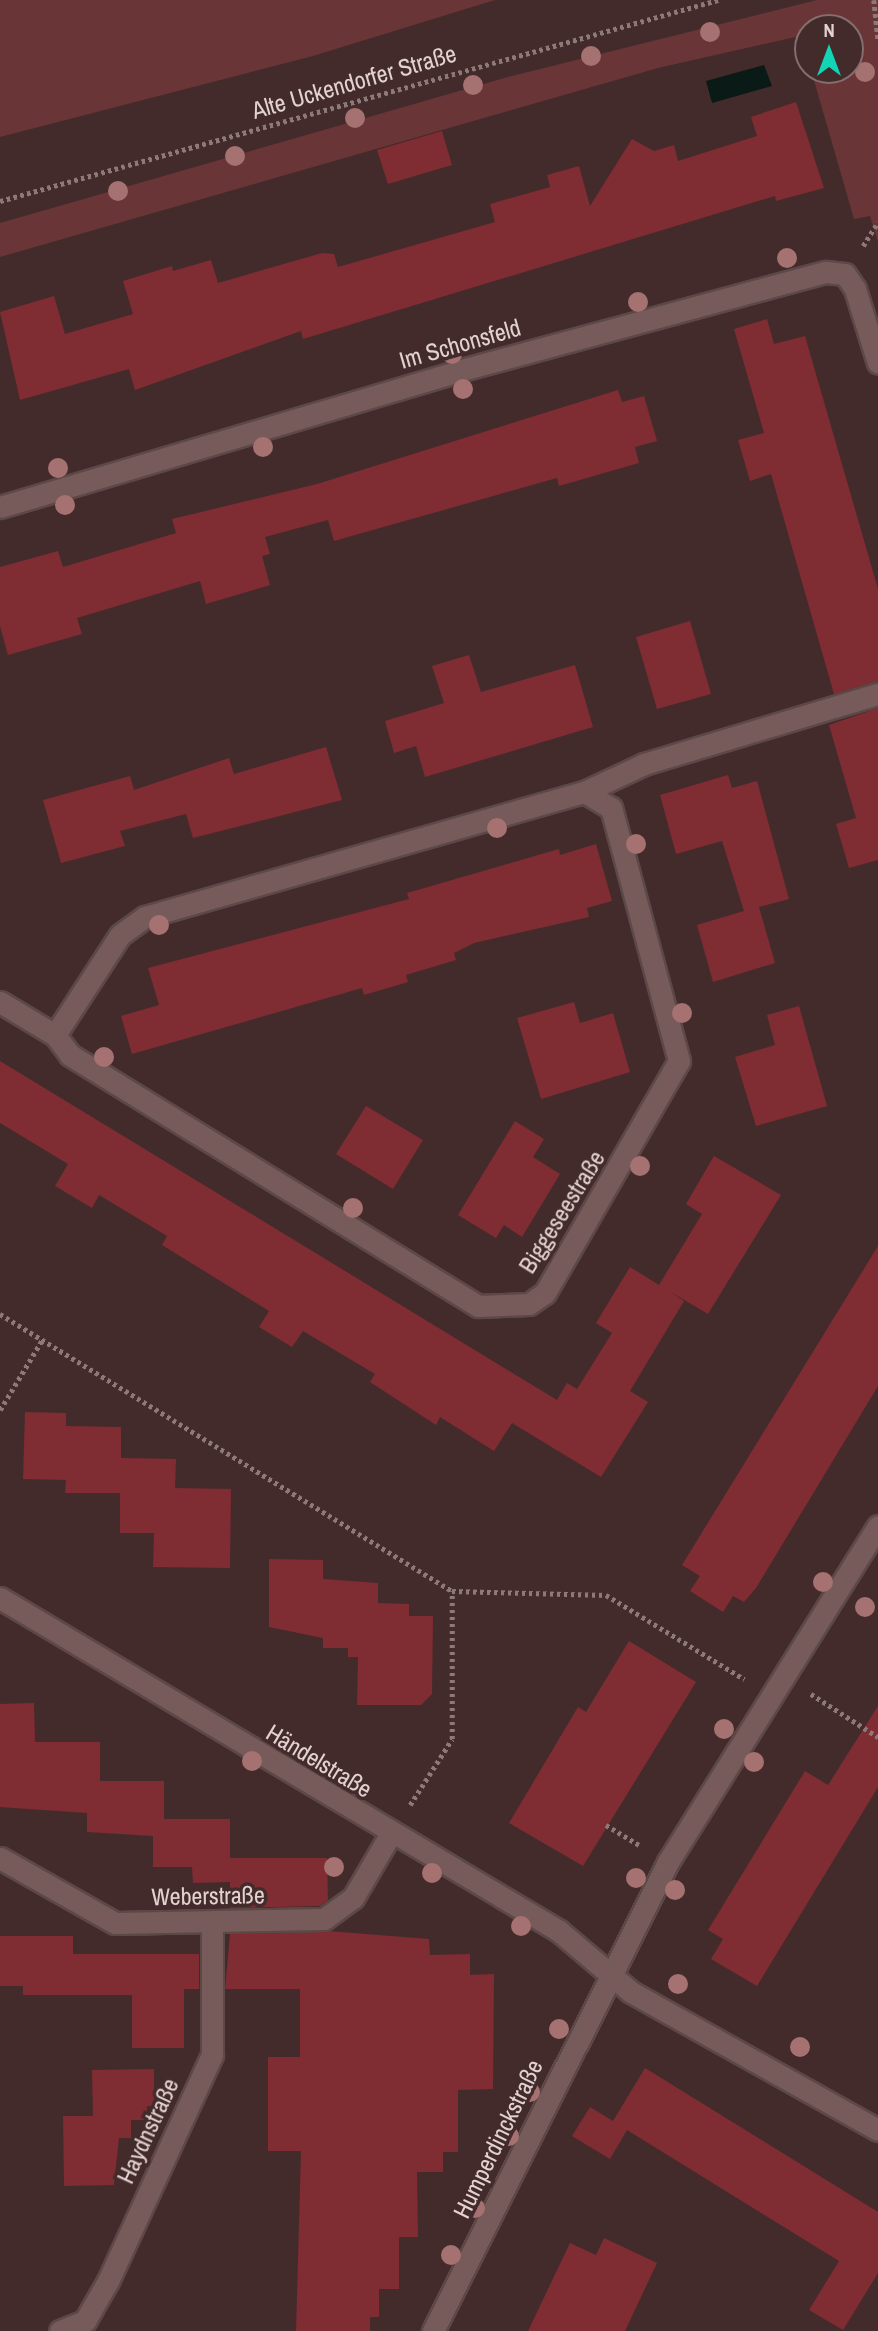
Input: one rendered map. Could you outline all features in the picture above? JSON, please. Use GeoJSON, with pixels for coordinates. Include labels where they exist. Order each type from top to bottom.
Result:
{"type":"FeatureCollection","features":[{"type":"Feature","properties":{"kind":"street","name":"Im Schonsfeld"},"geometry":{"type":"LineString","coordinates":[[0,507],[458,371],[826,272],[845,274],[855,289],[878,363]]}},
{"type":"Feature","properties":{"kind":"street"},"geometry":{"type":"LineString","coordinates":[[55,1035],[130,924],[584,792],[644,764],[878,694]]}},
{"type":"Feature","properties":{"kind":"street","name":"Biggeseestraße"},"geometry":{"type":"LineString","coordinates":[[0,1002],[55,1035],[70,1055],[478,1306],[529,1304],[552,1281],[679,1061],[611,808],[584,792]]}},
{"type":"Feature","properties":{"kind":"street"},"geometry":{"type":"LineString","coordinates":[[610,1970],[772,1695],[878,1526]]}},
{"type":"Feature","properties":{"kind":"street","name":"Händelstraße"},"geometry":{"type":"LineString","coordinates":[[0,1598],[390,1835],[559,1931],[610,1970],[631,1992],[878,2130]]}},
{"type":"Feature","properties":{"kind":"street","name":"Weberstraße"},"geometry":{"type":"LineString","coordinates":[[0,1858],[116,1923],[212,1924],[324,1919],[353,1898],[390,1835]]}},
{"type":"Feature","properties":{"kind":"street","name":"Haydnstraße"},"geometry":{"type":"LineString","coordinates":[[60,2331],[85,2321],[212,2055],[212,1924]]}},
{"type":"Feature","properties":{"kind":"street","name":"Humperdinckstraße"},"geometry":{"type":"LineString","coordinates":[[433,2331],[610,1970]]}},
{"type":"Feature","properties":{"kind":"path","name":"Alte Uckendorfer Straße"},"geometry":{"type":"LineString","coordinates":[[0,201],[718,0]]}},
{"type":"Feature","properties":{"kind":"path"},"geometry":{"type":"LineString","coordinates":[[874,0],[878,39]]}},
{"type":"Feature","properties":{"kind":"path"},"geometry":{"type":"LineString","coordinates":[[0,1314],[452,1591],[606,1595],[772,1695]]}},
{"type":"Feature","properties":{"kind":"path"},"geometry":{"type":"LineString","coordinates":[[0,1410],[42,1339]]}},
{"type":"Feature","properties":{"kind":"path"},"geometry":{"type":"LineString","coordinates":[[390,1835],[452,1739],[452,1591]]}},
{"type":"Feature","properties":{"kind":"path"},"geometry":{"type":"LineString","coordinates":[[784,1677],[878,1737]]}},
{"type":"Feature","properties":{"kind":"shaded area"},"geometry":{"type":"Polygon","coordinates":[[[0,0],[495,0],[313,56],[0,137],[0,0]]]}},
{"type":"Feature","properties":{"kind":"shaded area"},"geometry":{"type":"Polygon","coordinates":[[[817,0],[878,0],[878,242],[870,216],[854,219],[815,84],[864,84],[864,14],[794,14],[794,37],[658,68],[0,257],[0,223],[508,77],[817,0]]]}},
{"type":"Feature","properties":{"kind":"shaded area"},"geometry":{"type":"Polygon","coordinates":[[[764,65],[772,86],[712,103],[706,81],[764,65]]]}},
{"type":"Feature","properties":{"kind":"building"},"geometry":{"type":"Polygon","coordinates":[[[796,102],[824,188],[776,201],[775,196],[303,339],[301,331],[135,390],[129,369],[20,400],[0,312],[54,296],[65,334],[133,314],[123,281],[172,266],[173,271],[211,260],[218,283],[322,253],[334,254],[338,267],[495,222],[490,204],[550,187],[547,175],[579,166],[590,206],[632,139],[654,151],[674,145],[678,161],[757,136],[751,117],[796,102]]]}},
{"type":"Feature","properties":{"kind":"building"},"geometry":{"type":"Polygon","coordinates":[[[442,131],[452,165],[388,184],[377,150],[442,131]]]}},
{"type":"Feature","properties":{"kind":"building"},"geometry":{"type":"Polygon","coordinates":[[[767,319],[774,344],[805,336],[878,589],[878,681],[834,694],[771,474],[750,481],[738,440],[764,433],[734,329],[767,319]]]}},
{"type":"Feature","properties":{"kind":"building"},"geometry":{"type":"Polygon","coordinates":[[[618,390],[622,402],[644,396],[657,441],[635,447],[639,463],[559,486],[557,478],[334,541],[328,520],[265,537],[270,554],[262,556],[270,585],[206,604],[200,581],[77,618],[82,634],[8,655],[0,626],[0,567],[58,551],[63,567],[176,533],[172,519],[317,484],[618,390]]]}},
{"type":"Feature","properties":{"kind":"building"},"geometry":{"type":"Polygon","coordinates":[[[690,621],[711,694],[657,709],[636,637],[690,621]]]}},
{"type":"Feature","properties":{"kind":"building"},"geometry":{"type":"Polygon","coordinates":[[[469,655],[481,692],[575,665],[593,727],[425,777],[416,746],[394,753],[385,721],[444,703],[432,666],[469,655]]]}},
{"type":"Feature","properties":{"kind":"building"},"geometry":{"type":"Polygon","coordinates":[[[878,708],[878,860],[849,868],[836,824],[856,818],[829,725],[878,708]]]}},
{"type":"Feature","properties":{"kind":"building"},"geometry":{"type":"Polygon","coordinates":[[[326,747],[342,800],[193,838],[186,814],[120,831],[125,846],[61,863],[43,800],[130,776],[134,790],[229,758],[234,774],[326,747]]]}},
{"type":"Feature","properties":{"kind":"building"},"geometry":{"type":"Polygon","coordinates":[[[728,775],[732,788],[757,781],[789,899],[759,907],[775,963],[713,982],[697,925],[744,911],[722,841],[676,854],[660,795],[728,775]]]}},
{"type":"Feature","properties":{"kind":"building"},"geometry":{"type":"Polygon","coordinates":[[[596,844],[612,901],[587,908],[589,917],[474,943],[454,953],[456,960],[406,975],[408,982],[364,995],[362,988],[132,1054],[121,1016],[159,1005],[148,968],[409,899],[407,893],[559,849],[560,855],[596,844]]]}},
{"type":"Feature","properties":{"kind":"building"},"geometry":{"type":"Polygon","coordinates":[[[574,1002],[580,1023],[613,1013],[630,1072],[541,1099],[517,1018],[574,1002]]]}},
{"type":"Feature","properties":{"kind":"building"},"geometry":{"type":"Polygon","coordinates":[[[799,1006],[827,1106],[756,1126],[735,1057],[775,1045],[767,1015],[799,1006]]]}},
{"type":"Feature","properties":{"kind":"building"},"geometry":{"type":"Polygon","coordinates":[[[0,1061],[557,1400],[567,1383],[577,1389],[612,1333],[596,1323],[630,1267],[659,1285],[702,1214],[686,1204],[714,1156],[781,1195],[708,1314],[669,1291],[684,1301],[630,1391],[648,1402],[601,1477],[512,1423],[494,1451],[440,1417],[436,1425],[370,1382],[375,1374],[303,1331],[292,1347],[259,1327],[269,1311],[162,1245],[167,1236],[99,1195],[92,1208],[55,1186],[68,1164],[0,1123],[0,1061]]]}},
{"type":"Feature","properties":{"kind":"building"},"geometry":{"type":"Polygon","coordinates":[[[366,1106],[423,1140],[393,1189],[336,1154],[366,1106]]]}},
{"type":"Feature","properties":{"kind":"building"},"geometry":{"type":"Polygon","coordinates":[[[515,1121],[544,1139],[533,1157],[560,1174],[522,1237],[504,1225],[496,1238],[458,1215],[515,1121]]]}},
{"type":"Feature","properties":{"kind":"building"},"geometry":{"type":"Polygon","coordinates":[[[878,1246],[878,1386],[756,1588],[744,1602],[733,1596],[723,1612],[690,1591],[700,1576],[682,1565],[878,1246]]]}},
{"type":"Feature","properties":{"kind":"building"},"geometry":{"type":"Polygon","coordinates":[[[25,1412],[66,1413],[66,1426],[121,1427],[121,1458],[176,1459],[175,1488],[231,1489],[230,1568],[153,1567],[154,1533],[120,1533],[120,1493],[65,1493],[66,1480],[23,1479],[25,1412]]]}},
{"type":"Feature","properties":{"kind":"building"},"geometry":{"type":"Polygon","coordinates":[[[269,1559],[323,1560],[323,1579],[378,1583],[378,1603],[409,1604],[409,1616],[433,1616],[432,1694],[421,1705],[357,1705],[358,1657],[348,1657],[348,1648],[323,1648],[323,1638],[269,1627],[269,1559]]]}},
{"type":"Feature","properties":{"kind":"building"},"geometry":{"type":"Polygon","coordinates":[[[629,1641],[696,1682],[583,1866],[509,1823],[578,1707],[586,1712],[629,1641]]]}},
{"type":"Feature","properties":{"kind":"building"},"geometry":{"type":"Polygon","coordinates":[[[34,1703],[35,1742],[100,1742],[100,1781],[164,1781],[164,1819],[230,1819],[230,1858],[327,1858],[328,1900],[320,1906],[230,1908],[230,1882],[193,1883],[192,1867],[153,1867],[153,1836],[87,1832],[87,1813],[0,1807],[0,1704],[34,1703]]]}},
{"type":"Feature","properties":{"kind":"building"},"geometry":{"type":"Polygon","coordinates":[[[878,1706],[878,1787],[757,1986],[711,1959],[723,1939],[708,1930],[805,1771],[828,1785],[878,1706]]]}},
{"type":"Feature","properties":{"kind":"building"},"geometry":{"type":"Polygon","coordinates":[[[328,1931],[429,1939],[430,1955],[470,1954],[470,1975],[494,1974],[493,2089],[458,2090],[458,2152],[443,2152],[443,2172],[417,2172],[418,2237],[399,2237],[399,2289],[379,2289],[379,2317],[370,2317],[370,2331],[296,2331],[301,2151],[268,2151],[268,2057],[300,2057],[300,1989],[225,1989],[230,1934],[328,1931]]]}},
{"type":"Feature","properties":{"kind":"building"},"geometry":{"type":"Polygon","coordinates":[[[0,1936],[73,1936],[73,1954],[199,1954],[199,1989],[184,1989],[184,2048],[132,2048],[132,1995],[23,1995],[23,1986],[0,1986],[0,1936]]]}},
{"type":"Feature","properties":{"kind":"building"},"geometry":{"type":"Polygon","coordinates":[[[645,2068],[878,2212],[878,2273],[843,2330],[809,2310],[839,2261],[627,2130],[610,2159],[572,2136],[590,2107],[613,2121],[645,2068]]]}},
{"type":"Feature","properties":{"kind":"building"},"geometry":{"type":"Polygon","coordinates":[[[154,2069],[154,2106],[147,2106],[147,2120],[131,2120],[131,2138],[119,2138],[114,2185],[64,2186],[63,2116],[93,2116],[92,2070],[154,2069]]]}},
{"type":"Feature","properties":{"kind":"building"},"geometry":{"type":"Polygon","coordinates":[[[604,2238],[657,2263],[625,2331],[528,2331],[570,2243],[596,2255],[604,2238]]]}}]}
